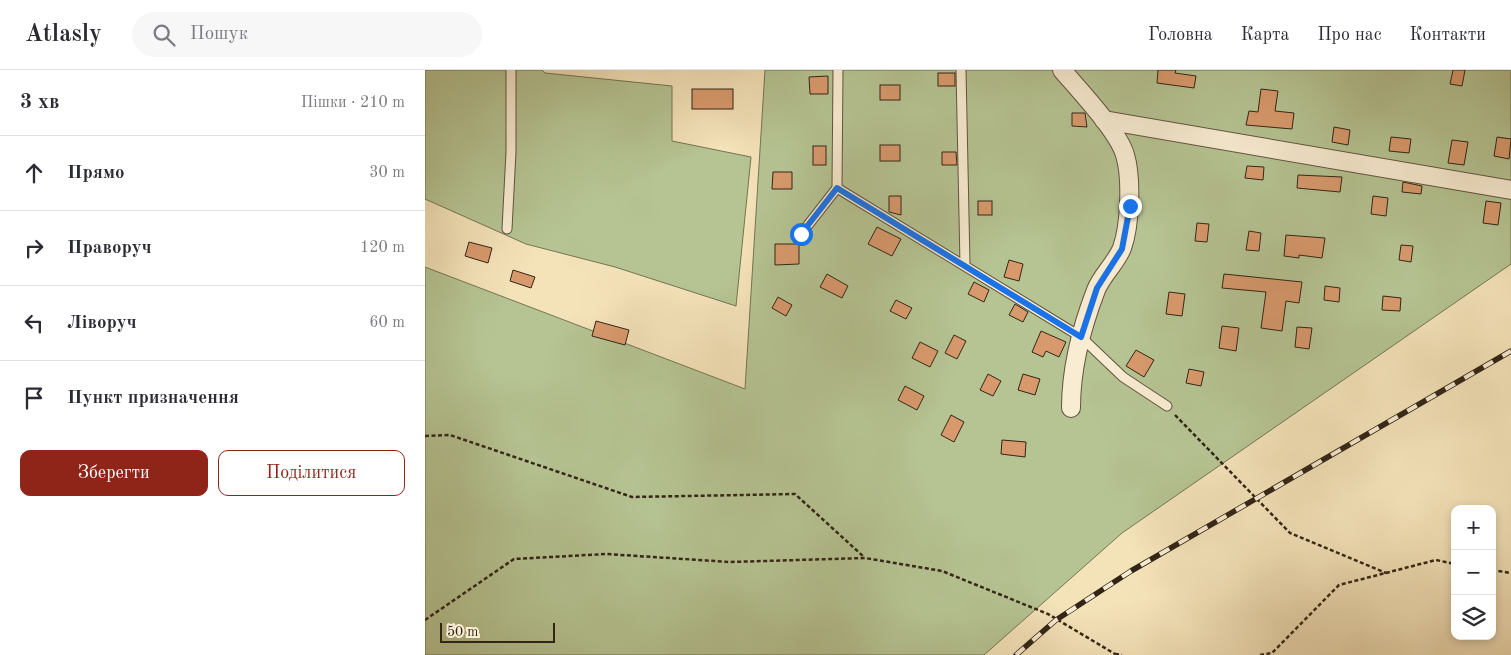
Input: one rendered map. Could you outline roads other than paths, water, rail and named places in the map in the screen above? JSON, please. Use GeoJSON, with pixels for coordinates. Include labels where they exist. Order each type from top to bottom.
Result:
{"type":"FeatureCollection","features":[{"type":"Feature","properties":{"kind":"street"},"geometry":{"type":"LineString","coordinates":[[1061,70],[1104,120],[1125,154],[1130,206],[1122,249],[1097,288],[1081,337],[1073,370],[1071,408]]}},
{"type":"Feature","properties":{"kind":"street"},"geometry":{"type":"LineString","coordinates":[[1104,120],[1511,190]]}},
{"type":"Feature","properties":{"kind":"lane"},"geometry":{"type":"LineString","coordinates":[[507,229],[511,152],[511,70]]}},
{"type":"Feature","properties":{"kind":"lane"},"geometry":{"type":"LineString","coordinates":[[801,234],[837,188],[838,70]]}},
{"type":"Feature","properties":{"kind":"lane"},"geometry":{"type":"LineString","coordinates":[[961,70],[965,265]]}},
{"type":"Feature","properties":{"kind":"lane"},"geometry":{"type":"LineString","coordinates":[[837,188],[1081,337],[1123,377],[1167,406]]}},
{"type":"Feature","properties":{"kind":"railway"},"geometry":{"type":"LineString","coordinates":[[1016,655],[1056,620],[1131,571],[1511,351]]}}]}
